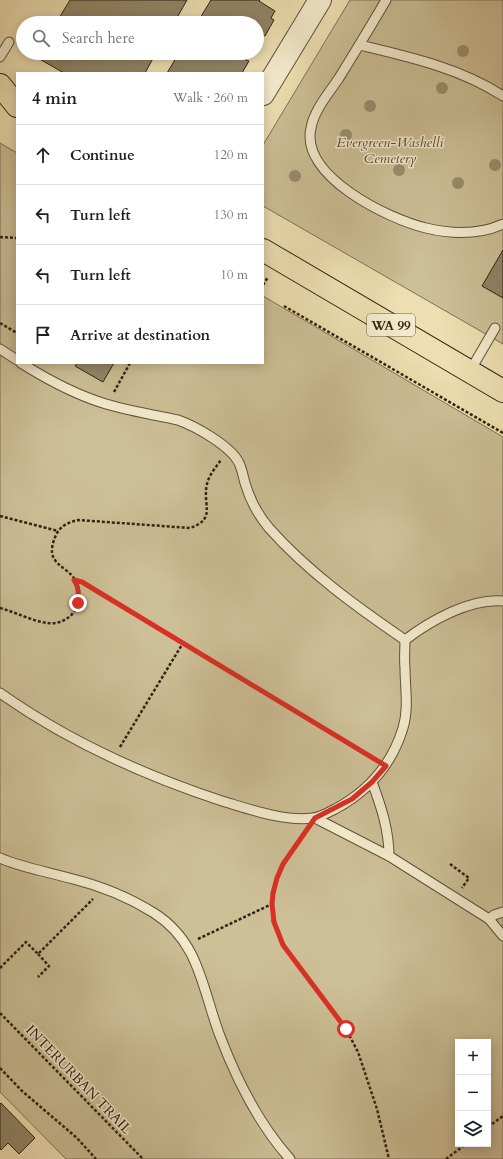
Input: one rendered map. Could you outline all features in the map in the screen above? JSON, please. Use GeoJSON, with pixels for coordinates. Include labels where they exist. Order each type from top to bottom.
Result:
{"type":"FeatureCollection","features":[{"type":"Feature","properties":{"kind":"highway"},"geometry":{"type":"LineString","coordinates":[[0,85],[16,105]]}},
{"type":"Feature","properties":{"kind":"highway"},"geometry":{"type":"LineString","coordinates":[[0,106],[16,109]]}},
{"type":"Feature","properties":{"kind":"highway","name":"WA 99"},"geometry":{"type":"LineString","coordinates":[[264,251],[503,391]]}},
{"type":"Feature","properties":{"kind":"street"},"geometry":{"type":"LineString","coordinates":[[264,92],[320,0]]}},
{"type":"Feature","properties":{"kind":"lane"},"geometry":{"type":"LineString","coordinates":[[386,0],[360,45],[317,112],[311,127],[310,138],[315,156],[326,173],[346,189],[388,215],[426,228],[456,232],[474,232],[494,228],[503,224]]}},
{"type":"Feature","properties":{"kind":"lane"},"geometry":{"type":"LineString","coordinates":[[0,57],[9,42]]}},
{"type":"Feature","properties":{"kind":"lane"},"geometry":{"type":"LineString","coordinates":[[360,45],[446,68],[476,81],[503,96]]}},
{"type":"Feature","properties":{"kind":"lane"},"geometry":{"type":"LineString","coordinates":[[470,371],[495,328]]}},
{"type":"Feature","properties":{"kind":"lane"},"geometry":{"type":"LineString","coordinates":[[0,349],[16,359]]}},
{"type":"Feature","properties":{"kind":"lane"},"geometry":{"type":"LineString","coordinates":[[23,364],[65,388],[106,404],[186,423],[200,430],[228,449],[239,461],[252,501],[260,516],[270,529],[296,555],[340,594],[404,640]]}},
{"type":"Feature","properties":{"kind":"lane"},"geometry":{"type":"LineString","coordinates":[[404,640],[420,629],[456,611],[486,601],[503,601]]}},
{"type":"Feature","properties":{"kind":"lane"},"geometry":{"type":"LineString","coordinates":[[0,693],[50,725],[113,759],[162,780],[253,810],[290,818],[315,818],[352,799],[372,782],[386,766],[398,742],[404,726],[407,707],[404,640]]}},
{"type":"Feature","properties":{"kind":"lane"},"geometry":{"type":"LineString","coordinates":[[372,782],[384,816],[387,830],[389,856]]}},
{"type":"Feature","properties":{"kind":"lane"},"geometry":{"type":"LineString","coordinates":[[315,818],[389,856],[489,919],[503,936]]}},
{"type":"Feature","properties":{"kind":"lane"},"geometry":{"type":"LineString","coordinates":[[0,858],[42,872],[73,879],[103,889],[154,913],[172,927],[193,955],[220,1035],[242,1086],[260,1121],[290,1159]]}},
{"type":"Feature","properties":{"kind":"lane"},"geometry":{"type":"LineString","coordinates":[[489,919],[494,915],[503,912]]}},
{"type":"Feature","properties":{"kind":"path"},"geometry":{"type":"LineString","coordinates":[[0,237],[16,238]]}},
{"type":"Feature","properties":{"kind":"path"},"geometry":{"type":"LineString","coordinates":[[284,306],[503,433]]}},
{"type":"Feature","properties":{"kind":"path"},"geometry":{"type":"LineString","coordinates":[[0,323],[16,332]]}},
{"type":"Feature","properties":{"kind":"path"},"geometry":{"type":"LineString","coordinates":[[106,404],[122,380],[130,364]]}},
{"type":"Feature","properties":{"kind":"path"},"geometry":{"type":"LineString","coordinates":[[0,608],[46,623],[65,620],[73,613],[78,603],[78,592],[77,583],[57,563],[52,552],[52,547],[58,531],[68,523],[78,520],[190,528],[199,524],[203,521],[207,513],[206,494],[209,478],[228,449]]}},
{"type":"Feature","properties":{"kind":"path"},"geometry":{"type":"LineString","coordinates":[[0,516],[58,531]]}},
{"type":"Feature","properties":{"kind":"path"},"geometry":{"type":"LineString","coordinates":[[74,580],[82,582],[386,766]]}},
{"type":"Feature","properties":{"kind":"path"},"geometry":{"type":"LineString","coordinates":[[113,759],[183,643]]}},
{"type":"Feature","properties":{"kind":"path"},"geometry":{"type":"LineString","coordinates":[[315,818],[279,872],[274,886],[272,904],[274,922],[287,951],[346,1029],[358,1052],[377,1109],[389,1159]]}},
{"type":"Feature","properties":{"kind":"path"},"geometry":{"type":"LineString","coordinates":[[450,864],[469,878],[454,898]]}},
{"type":"Feature","properties":{"kind":"path"},"geometry":{"type":"LineString","coordinates":[[38,954],[103,889]]}},
{"type":"Feature","properties":{"kind":"path"},"geometry":{"type":"LineString","coordinates":[[187,945],[272,904]]}},
{"type":"Feature","properties":{"kind":"path"},"geometry":{"type":"LineString","coordinates":[[0,968],[26,942],[49,966],[38,977]]}},
{"type":"Feature","properties":{"kind":"path","name":"INTERURBAN TRAIL"},"geometry":{"type":"LineString","coordinates":[[0,1013],[143,1159]]}},
{"type":"Feature","properties":{"kind":"path"},"geometry":{"type":"LineString","coordinates":[[0,1068],[22,1091],[77,1138],[96,1159]]}},
{"type":"Feature","properties":{"kind":"path"},"geometry":{"type":"LineString","coordinates":[[491,1125],[503,1116]]}},
{"type":"Feature","properties":{"kind":"path"},"geometry":{"type":"LineString","coordinates":[[446,1159],[462,1147]]}},
{"type":"Feature","properties":{"kind":"green space","name":"Evergreen-Washelli Cemetery"},"geometry":{"type":"Polygon","coordinates":[[[350,0],[503,0],[503,344],[264,207],[264,143],[350,0]]]}},
{"type":"Feature","properties":{"kind":"green space"},"geometry":{"type":"Polygon","coordinates":[[[0,143],[16,152],[16,364],[264,364],[264,297],[503,437],[503,1159],[66,1159],[0,1092],[0,143]]]}},
{"type":"Feature","properties":{"kind":"building"},"geometry":{"type":"Polygon","coordinates":[[[70,0],[187,0],[178,16],[60,16],[70,0]]]}},
{"type":"Feature","properties":{"kind":"building"},"geometry":{"type":"Polygon","coordinates":[[[211,0],[260,0],[259,1],[275,11],[271,18],[274,20],[265,36],[264,16],[201,16],[211,0]]]}},
{"type":"Feature","properties":{"kind":"building"},"geometry":{"type":"Polygon","coordinates":[[[41,60],[152,60],[146,72],[62,72],[41,60]]]}},
{"type":"Feature","properties":{"kind":"building"},"geometry":{"type":"Polygon","coordinates":[[[175,60],[249,61],[243,72],[168,72],[175,60]]]}},
{"type":"Feature","properties":{"kind":"building"},"geometry":{"type":"Polygon","coordinates":[[[503,250],[503,298],[482,286],[503,250]]]}},
{"type":"Feature","properties":{"kind":"building"},"geometry":{"type":"Polygon","coordinates":[[[76,364],[113,364],[103,382],[75,366],[76,364]]]}},
{"type":"Feature","properties":{"kind":"building"},"geometry":{"type":"Polygon","coordinates":[[[1,1103],[35,1138],[19,1154],[8,1143],[1,1150],[0,1149],[1,1103]]]}},
{"type":"Feature","properties":{"kind":"route"},"geometry":{"type":"LineString","coordinates":[[78,603],[79,597],[77,583],[74,580],[79,580],[386,766],[372,782],[352,799],[315,818],[283,864],[274,886],[272,904],[274,922],[283,945],[346,1029]]}}]}
